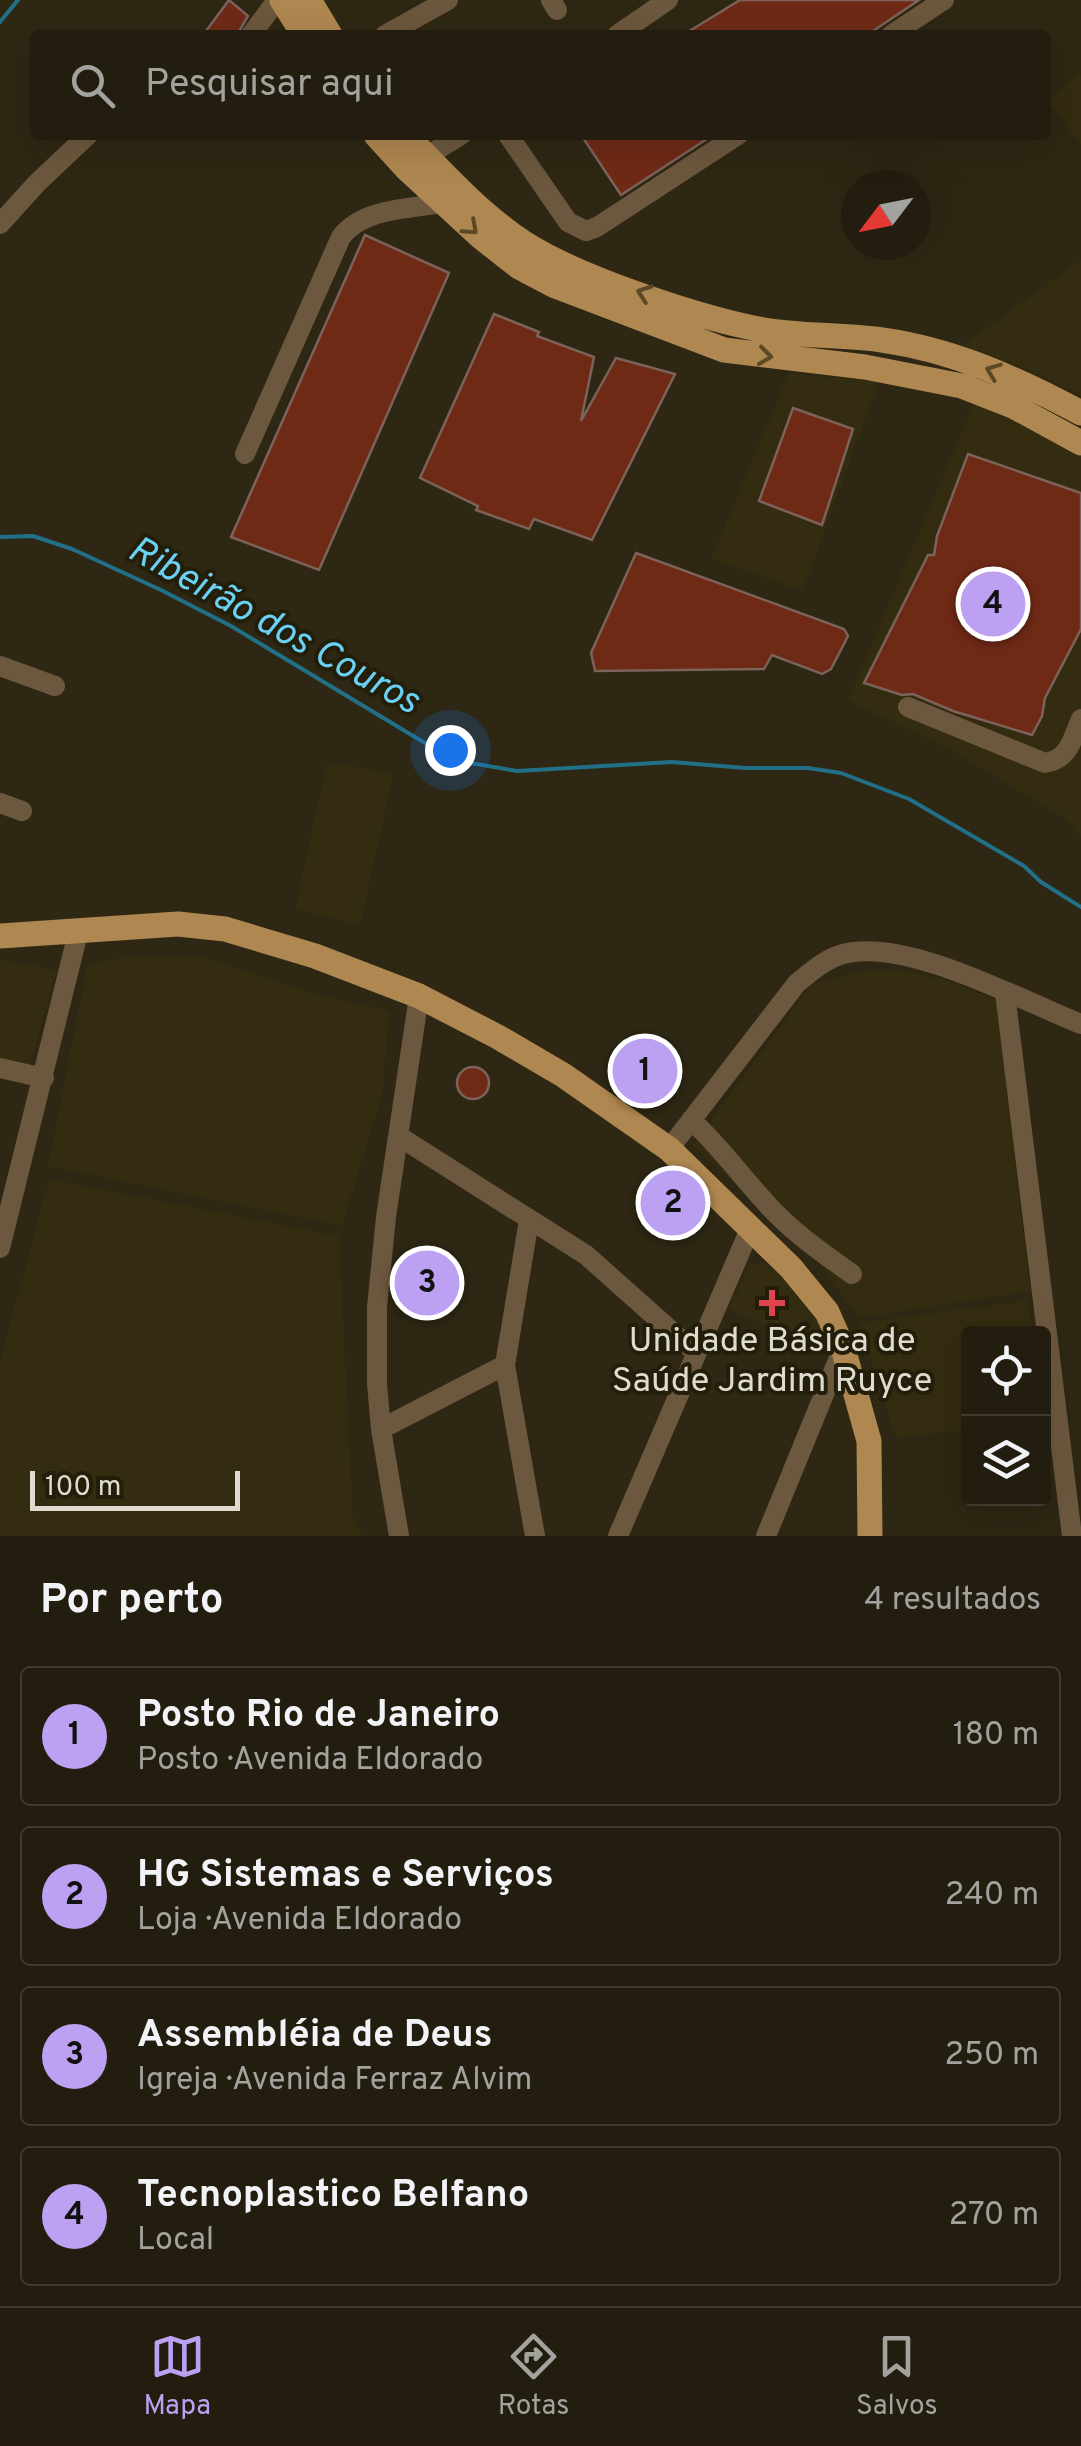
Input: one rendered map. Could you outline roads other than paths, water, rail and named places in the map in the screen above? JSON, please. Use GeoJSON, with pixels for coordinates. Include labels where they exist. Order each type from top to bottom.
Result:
{"type":"FeatureCollection","features":[{"type":"Feature","properties":{"kind":"main road"},"geometry":{"type":"LineString","coordinates":[[280,0],[301,30]]}},
{"type":"Feature","properties":{"kind":"main road"},"geometry":{"type":"LineString","coordinates":[[310,0],[327,30]]}},
{"type":"Feature","properties":{"kind":"main road"},"geometry":{"type":"LineString","coordinates":[[381,140],[442,203],[519,267],[553,284],[724,350],[865,366],[962,386],[1013,406],[1081,443]]}},
{"type":"Feature","properties":{"kind":"main road"},"geometry":{"type":"LineString","coordinates":[[411,140],[478,206],[524,243],[588,273],[752,328],[880,340],[928,349],[996,371],[1081,413]]}},
{"type":"Feature","properties":{"kind":"main road"},"geometry":{"type":"LineString","coordinates":[[0,936],[78,934],[151,925],[211,926],[266,940],[420,996],[563,1076],[669,1149],[820,1301],[842,1348],[870,1440],[870,1536]]}},
{"type":"Feature","properties":{"kind":"street"},"geometry":{"type":"LineString","coordinates":[[254,30],[280,0]]}},
{"type":"Feature","properties":{"kind":"street"},"geometry":{"type":"LineString","coordinates":[[394,30],[448,0]]}},
{"type":"Feature","properties":{"kind":"street"},"geometry":{"type":"LineString","coordinates":[[624,30],[668,0]]}},
{"type":"Feature","properties":{"kind":"street"},"geometry":{"type":"LineString","coordinates":[[899,30],[944,0]]}},
{"type":"Feature","properties":{"kind":"street"},"geometry":{"type":"LineString","coordinates":[[0,224],[83,140]]}},
{"type":"Feature","properties":{"kind":"street"},"geometry":{"type":"LineString","coordinates":[[427,156],[454,140]]}},
{"type":"Feature","properties":{"kind":"street"},"geometry":{"type":"LineString","coordinates":[[511,140],[568,222],[586,232],[598,228],[730,140]]}},
{"type":"Feature","properties":{"kind":"street"},"geometry":{"type":"LineString","coordinates":[[245,454],[333,254],[349,227],[375,214],[442,203]]}},
{"type":"Feature","properties":{"kind":"street"},"geometry":{"type":"LineString","coordinates":[[0,666],[55,686]]}},
{"type":"Feature","properties":{"kind":"street"},"geometry":{"type":"LineString","coordinates":[[908,707],[1045,763],[1058,761],[1068,752],[1081,719]]}},
{"type":"Feature","properties":{"kind":"street"},"geometry":{"type":"LineString","coordinates":[[0,803],[22,810]]}},
{"type":"Feature","properties":{"kind":"street"},"geometry":{"type":"LineString","coordinates":[[0,1248],[78,934]]}},
{"type":"Feature","properties":{"kind":"street"},"geometry":{"type":"LineString","coordinates":[[669,1149],[797,984],[838,956],[886,951],[930,961],[1081,1024]]}},
{"type":"Feature","properties":{"kind":"street"},"geometry":{"type":"LineString","coordinates":[[1004,994],[1072,1536]]}},
{"type":"Feature","properties":{"kind":"street"},"geometry":{"type":"LineString","coordinates":[[398,1536],[376,1384],[376,1308],[420,996]]}},
{"type":"Feature","properties":{"kind":"street"},"geometry":{"type":"LineString","coordinates":[[0,1068],[44,1078]]}},
{"type":"Feature","properties":{"kind":"street"},"geometry":{"type":"LineString","coordinates":[[691,1120],[710,1136],[768,1206],[808,1243],[852,1274]]}},
{"type":"Feature","properties":{"kind":"street"},"geometry":{"type":"LineString","coordinates":[[400,1137],[586,1255],[695,1352]]}},
{"type":"Feature","properties":{"kind":"street"},"geometry":{"type":"LineString","coordinates":[[528,1220],[505,1365],[535,1536]]}},
{"type":"Feature","properties":{"kind":"street"},"geometry":{"type":"LineString","coordinates":[[618,1536],[750,1229]]}},
{"type":"Feature","properties":{"kind":"street"},"geometry":{"type":"LineString","coordinates":[[766,1536],[842,1348]]}},
{"type":"Feature","properties":{"kind":"street"},"geometry":{"type":"LineString","coordinates":[[381,1429],[505,1365]]}},
{"type":"Feature","properties":{"kind":"waterway"},"geometry":{"type":"LineString","coordinates":[[0,22],[18,0]]}},
{"type":"Feature","properties":{"kind":"waterway","name":"Ribeirão dos Couros"},"geometry":{"type":"LineString","coordinates":[[0,537],[33,536],[72,549],[161,590],[231,626],[453,760],[517,771],[672,762],[841,773],[909,799],[1024,866],[1041,882],[1081,907]]}},
{"type":"Feature","properties":{"kind":"place","name":"Tecnoplastico Belfano"},"geometry":{"type":"Point","coordinates":[993,604]}},
{"type":"Feature","properties":{"kind":"place","name":"Posto Rio de Janeiro"},"geometry":{"type":"Point","coordinates":[645,1071]}},
{"type":"Feature","properties":{"kind":"place","name":"HG Sistemas e Serviços"},"geometry":{"type":"Point","coordinates":[673,1203]}},
{"type":"Feature","properties":{"kind":"place","name":"Assembléia de Deus"},"geometry":{"type":"Point","coordinates":[427,1283]}},
{"type":"Feature","properties":{"kind":"place","name":"Unidade Básica de Saúde Jardim Ruyce"},"geometry":{"type":"Point","coordinates":[772,1303]}}]}
